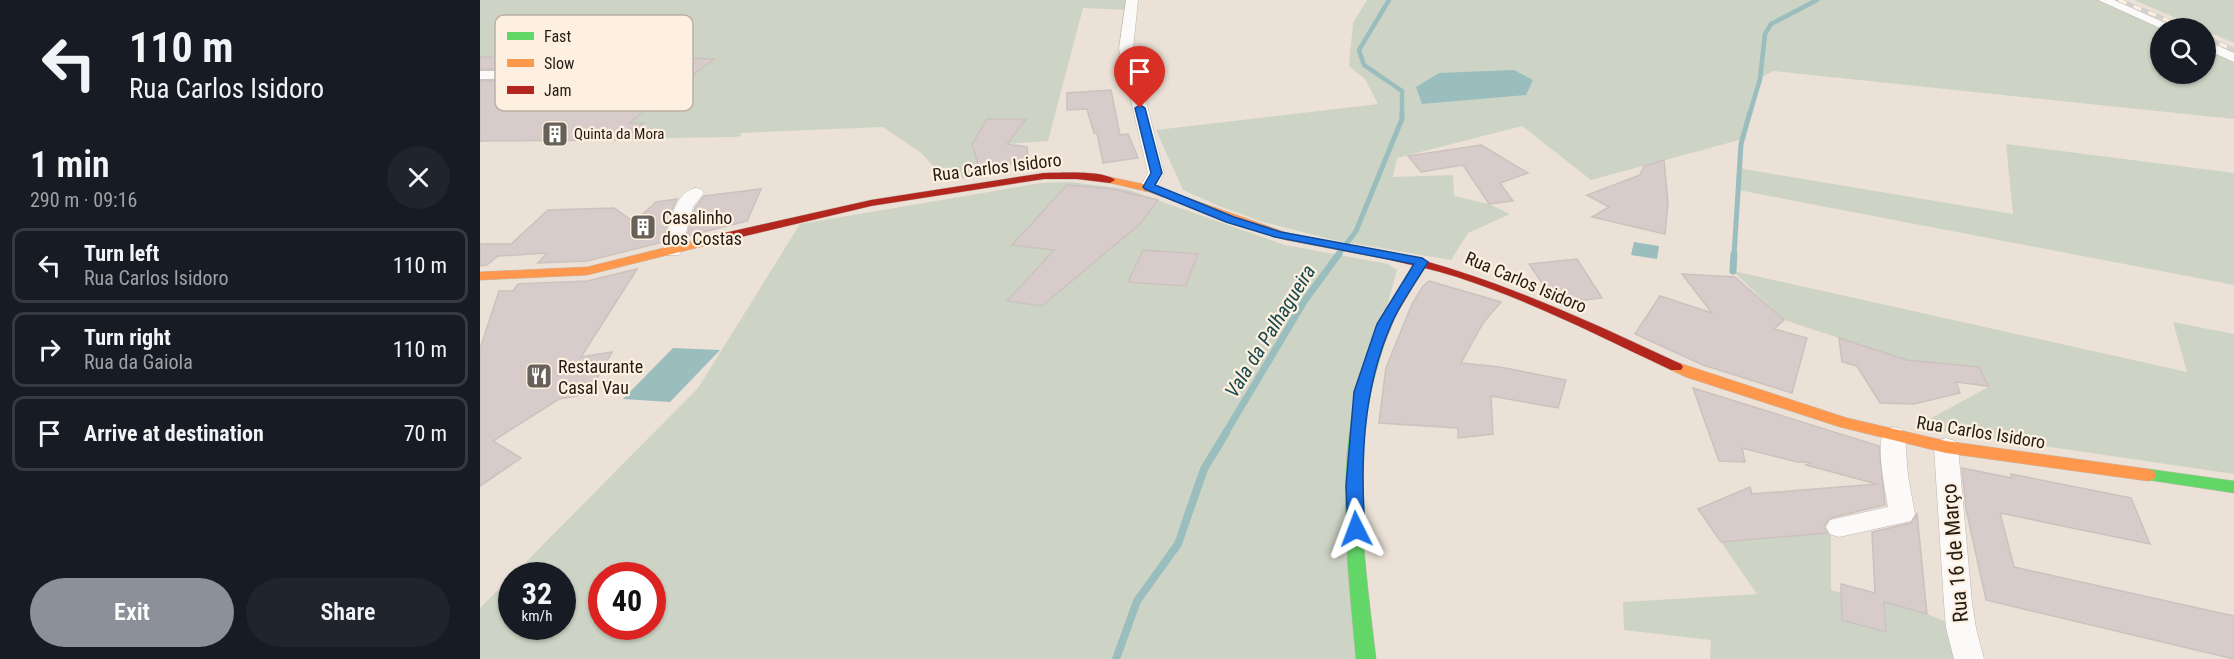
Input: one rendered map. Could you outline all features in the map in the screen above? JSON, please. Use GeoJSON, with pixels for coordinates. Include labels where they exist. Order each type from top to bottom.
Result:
{"type":"FeatureCollection","features":[{"type":"Feature","properties":{"kind":"street"},"geometry":{"type":"LineString","coordinates":[[1132,0],[1126,49],[1156,173],[1149,187]]}},
{"type":"Feature","properties":{"kind":"street"},"geometry":{"type":"LineString","coordinates":[[2103,0],[2150,20]]}},
{"type":"Feature","properties":{"kind":"street"},"geometry":{"type":"LineString","coordinates":[[2216,49],[2234,58]]}},
{"type":"Feature","properties":{"kind":"street"},"geometry":{"type":"LineString","coordinates":[[480,75],[495,75]]}},
{"type":"Feature","properties":{"kind":"street","name":"Rua Carlos Isidoro"},"geometry":{"type":"LineString","coordinates":[[480,276],[587,270],[672,251],[813,214],[1022,178],[1077,176],[1149,187],[1257,228],[1330,246],[1422,262],[1497,285],[1691,374],[1802,411],[1946,447],[2234,487]]}},
{"type":"Feature","properties":{"kind":"street"},"geometry":{"type":"LineString","coordinates":[[672,251],[684,206],[695,194]]}},
{"type":"Feature","properties":{"kind":"street"},"geometry":{"type":"LineString","coordinates":[[1366,659],[1354,486],[1362,392],[1384,324],[1422,262]]}},
{"type":"Feature","properties":{"kind":"street"},"geometry":{"type":"LineString","coordinates":[[1839,527],[1902,514],[1895,476],[1893,435]]}},
{"type":"Feature","properties":{"kind":"street","name":"Rua 16 de Março"},"geometry":{"type":"LineString","coordinates":[[1946,447],[1958,603],[1961,628],[1969,659]]}},
{"type":"Feature","properties":{"kind":"green space"},"geometry":{"type":"Polygon","coordinates":[[[480,0],[1132,0],[1130,10],[1083,8],[1048,141],[1007,144],[1025,119],[987,119],[972,144],[979,168],[974,176],[948,182],[921,153],[883,127],[740,133],[741,136],[735,137],[480,141],[480,0]]]}},
{"type":"Feature","properties":{"kind":"green space"},"geometry":{"type":"Polygon","coordinates":[[[1367,0],[2104,0],[2150,20],[2150,84],[2216,84],[2216,49],[2234,58],[2234,119],[1773,71],[1759,79],[1743,139],[1591,180],[1522,126],[1397,158],[1393,177],[1453,175],[1454,196],[1489,204],[1510,214],[1468,233],[1451,260],[1334,240],[1263,222],[1183,190],[1156,130],[1378,104],[1365,79],[1349,66],[1353,23],[1367,0]]]}},
{"type":"Feature","properties":{"kind":"green space"},"geometry":{"type":"Polygon","coordinates":[[[2134,0],[2234,0],[2234,43],[2216,35],[2216,18],[2176,18],[2134,0]]]}},
{"type":"Feature","properties":{"kind":"green space"},"geometry":{"type":"Polygon","coordinates":[[[2006,144],[2234,173],[2234,285],[1738,190],[1738,168],[2013,214],[2006,144]]]}},
{"type":"Feature","properties":{"kind":"green space"},"geometry":{"type":"Polygon","coordinates":[[[1070,182],[1126,189],[1285,245],[1388,264],[1397,270],[1382,324],[1358,392],[1362,659],[480,659],[480,608],[498,590],[498,640],[576,640],[576,562],[526,562],[698,388],[800,224],[1041,183],[1070,182]]]}},
{"type":"Feature","properties":{"kind":"green space"},"geometry":{"type":"Polygon","coordinates":[[[1733,271],[2187,372],[2173,322],[2234,334],[2234,474],[1915,427],[1988,387],[1979,367],[1907,360],[1784,320],[1733,271]]]}},
{"type":"Feature","properties":{"kind":"green space"},"geometry":{"type":"Polygon","coordinates":[[[1831,532],[1831,590],[1841,593],[1842,619],[1885,631],[1875,593],[1961,628],[1969,659],[1710,659],[1711,640],[1624,630],[1623,602],[1757,594],[1721,542],[1831,532]]]}},
{"type":"Feature","properties":{"kind":"water"},"geometry":{"type":"Polygon","coordinates":[[[1514,70],[1533,80],[1526,95],[1422,104],[1416,87],[1439,73],[1514,70]]]}},
{"type":"Feature","properties":{"kind":"water"},"geometry":{"type":"Polygon","coordinates":[[[1634,242],[1659,246],[1657,259],[1631,255],[1634,242]]]}},
{"type":"Feature","properties":{"kind":"water"},"geometry":{"type":"Polygon","coordinates":[[[673,348],[720,350],[670,402],[623,399],[673,348]]]}},
{"type":"Feature","properties":{"kind":"building"},"geometry":{"type":"Polygon","coordinates":[[[480,57],[495,57],[495,69],[480,69],[480,57]]]}},
{"type":"Feature","properties":{"kind":"building"},"geometry":{"type":"Polygon","coordinates":[[[693,58],[714,59],[693,75],[693,58]]]}},
{"type":"Feature","properties":{"kind":"building"},"geometry":{"type":"Polygon","coordinates":[[[480,81],[495,81],[495,111],[645,111],[629,123],[644,123],[622,140],[480,141],[480,81]]]}},
{"type":"Feature","properties":{"kind":"building"},"geometry":{"type":"Polygon","coordinates":[[[1111,90],[1120,135],[1128,134],[1138,158],[1103,163],[1097,133],[1094,133],[1087,109],[1067,110],[1067,93],[1111,90]]]}},
{"type":"Feature","properties":{"kind":"building"},"geometry":{"type":"Polygon","coordinates":[[[987,119],[1026,119],[1007,144],[1027,147],[1028,162],[979,168],[972,144],[987,119]]]}},
{"type":"Feature","properties":{"kind":"building"},"geometry":{"type":"Polygon","coordinates":[[[1481,145],[1528,173],[1500,183],[1513,201],[1489,204],[1463,165],[1421,172],[1408,156],[1481,145]]]}},
{"type":"Feature","properties":{"kind":"building"},"geometry":{"type":"Polygon","coordinates":[[[1664,160],[1668,203],[1665,234],[1592,217],[1609,207],[1587,195],[1640,175],[1644,166],[1664,160]]]}},
{"type":"Feature","properties":{"kind":"building"},"geometry":{"type":"Polygon","coordinates":[[[1067,185],[1113,189],[1158,200],[1141,223],[1042,306],[1007,301],[1054,250],[1012,245],[1067,185]]]}},
{"type":"Feature","properties":{"kind":"building"},"geometry":{"type":"Polygon","coordinates":[[[761,189],[747,221],[687,236],[695,208],[704,196],[761,189]]]}},
{"type":"Feature","properties":{"kind":"building"},"geometry":{"type":"Polygon","coordinates":[[[677,199],[670,214],[663,242],[587,261],[538,263],[547,253],[498,256],[487,265],[480,266],[480,244],[511,244],[548,210],[614,208],[630,219],[643,214],[656,202],[677,199]]]}},
{"type":"Feature","properties":{"kind":"building"},"geometry":{"type":"Polygon","coordinates":[[[1143,250],[1198,254],[1186,286],[1128,282],[1143,250]]]}},
{"type":"Feature","properties":{"kind":"building"},"geometry":{"type":"Polygon","coordinates":[[[1577,259],[1602,298],[1568,302],[1556,290],[1547,290],[1529,264],[1577,259]]]}},
{"type":"Feature","properties":{"kind":"building","name":"Restaurante Casal Vau"},"geometry":{"type":"Polygon","coordinates":[[[637,269],[581,357],[612,352],[588,394],[559,399],[493,441],[521,458],[480,486],[480,349],[499,291],[513,291],[518,284],[587,281],[637,269]]]}},
{"type":"Feature","properties":{"kind":"building"},"geometry":{"type":"Polygon","coordinates":[[[1682,274],[1735,277],[1784,320],[1774,329],[1807,338],[1792,393],[1703,365],[1635,334],[1660,296],[1712,313],[1682,274]]]}},
{"type":"Feature","properties":{"kind":"building"},"geometry":{"type":"Polygon","coordinates":[[[1429,281],[1501,302],[1483,323],[1461,363],[1500,367],[1566,380],[1558,408],[1491,396],[1493,434],[1458,438],[1458,428],[1379,423],[1386,368],[1412,304],[1423,286],[1429,281]]]}},
{"type":"Feature","properties":{"kind":"building"},"geometry":{"type":"Polygon","coordinates":[[[1839,338],[1907,360],[1979,367],[1988,386],[1956,382],[1960,393],[1914,404],[1880,403],[1857,366],[1842,362],[1839,338]]]}},
{"type":"Feature","properties":{"kind":"building"},"geometry":{"type":"Polygon","coordinates":[[[1693,388],[1879,446],[1885,505],[1830,518],[1824,526],[1827,533],[1721,542],[1698,509],[1750,487],[1752,494],[1877,484],[1806,465],[1812,462],[1797,462],[1742,448],[1745,462],[1719,461],[1693,388]]]}},
{"type":"Feature","properties":{"kind":"building"},"geometry":{"type":"Polygon","coordinates":[[[1962,468],[2012,478],[2011,474],[2131,498],[2150,544],[2000,513],[2014,567],[2234,616],[2234,659],[1986,600],[1966,509],[1962,468]]]}},
{"type":"Feature","properties":{"kind":"building"},"geometry":{"type":"Polygon","coordinates":[[[1917,514],[1927,614],[1884,602],[1886,632],[1842,620],[1841,584],[1875,593],[1872,532],[1911,523],[1917,514]]]}},
{"type":"Feature","properties":{"kind":"waterway","name":"Vala da Palhagueira"},"geometry":{"type":"LineString","coordinates":[[1338,255],[1356,231],[1402,119],[1402,91],[1364,65],[1359,50],[1389,0]]}},
{"type":"Feature","properties":{"kind":"waterway"},"geometry":{"type":"LineString","coordinates":[[1750,113],[1760,79],[1765,34],[1771,24],[1817,0]]}},
{"type":"Feature","properties":{"kind":"waterway"},"geometry":{"type":"LineString","coordinates":[[1734,255],[1741,144],[1750,112]]}},
{"type":"Feature","properties":{"kind":"waterway","name":"Vala da Palhagueira"},"geometry":{"type":"LineString","coordinates":[[1225,434],[1305,300],[1339,254]]}},
{"type":"Feature","properties":{"kind":"waterway"},"geometry":{"type":"LineString","coordinates":[[1733,271],[1734,254]]}},
{"type":"Feature","properties":{"kind":"waterway","name":"Vala da Palhagueira"},"geometry":{"type":"LineString","coordinates":[[1116,659],[1137,601],[1178,544],[1204,469],[1226,433]]}},
{"type":"Feature","properties":{"kind":"railway"},"geometry":{"type":"LineString","coordinates":[[2119,0],[2162,18]]}},
{"type":"Feature","properties":{"kind":"railway"},"geometry":{"type":"LineString","coordinates":[[2216,42],[2234,50]]}},
{"type":"Feature","properties":{"kind":"traffic: fast"},"geometry":{"type":"LineString","coordinates":[[1366,659],[1355,540],[1355,461],[1358,421],[1365,383],[1377,345]]}},
{"type":"Feature","properties":{"kind":"traffic: fast"},"geometry":{"type":"LineString","coordinates":[[2148,475],[2234,487]]}},
{"type":"Feature","properties":{"kind":"traffic: slow"},"geometry":{"type":"LineString","coordinates":[[1110,180],[1174,196],[1290,238],[1386,255]]}},
{"type":"Feature","properties":{"kind":"traffic: slow"},"geometry":{"type":"LineString","coordinates":[[480,276],[587,271],[720,238]]}},
{"type":"Feature","properties":{"kind":"traffic: slow"},"geometry":{"type":"LineString","coordinates":[[1377,345],[1388,317],[1422,262]]}},
{"type":"Feature","properties":{"kind":"traffic: slow"},"geometry":{"type":"LineString","coordinates":[[1676,367],[1691,374],[1845,423],[1946,447],[2148,475]]}},
{"type":"Feature","properties":{"kind":"traffic: jam"},"geometry":{"type":"LineString","coordinates":[[720,238],[871,203],[1044,176],[1077,176],[1110,180]]}},
{"type":"Feature","properties":{"kind":"traffic: jam"},"geometry":{"type":"LineString","coordinates":[[1386,255],[1424,264],[1498,288],[1534,302],[1676,367]]}},
{"type":"Feature","properties":{"kind":"place","name":"Quinta da Mora"},"geometry":{"type":"Point","coordinates":[555,134]}},
{"type":"Feature","properties":{"kind":"place","name":"Casalinho dos Costas"},"geometry":{"type":"Point","coordinates":[643,227]}},
{"type":"Feature","properties":{"kind":"place","name":"Restaurante Casal Vau"},"geometry":{"type":"Point","coordinates":[539,376]}},
{"type":"Feature","properties":{"kind":"route"},"geometry":{"type":"LineString","coordinates":[[1140,108],[1156,173],[1149,187],[1205,210],[1279,235],[1422,262],[1384,324],[1362,392],[1354,486],[1356,529]]}}]}
